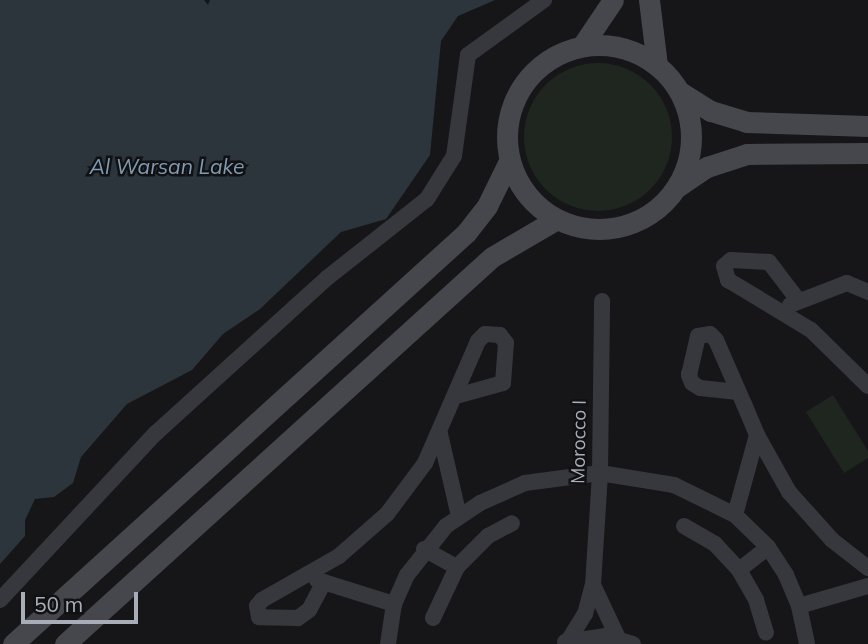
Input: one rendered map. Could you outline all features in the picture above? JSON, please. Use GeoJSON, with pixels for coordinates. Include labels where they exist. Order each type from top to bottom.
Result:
{"type":"FeatureCollection","features":[{"type":"Feature","properties":{"kind":"street"},"geometry":{"type":"LineString","coordinates":[[0,600],[156,433],[327,278],[427,199],[454,156],[468,55],[544,0]]}},
{"type":"Feature","properties":{"kind":"street"},"geometry":{"type":"LineString","coordinates":[[582,46],[613,0]]}},
{"type":"Feature","properties":{"kind":"street"},"geometry":{"type":"LineString","coordinates":[[649,0],[657,65]]}},
{"type":"Feature","properties":{"kind":"street"},"geometry":{"type":"LineString","coordinates":[[868,126],[746,122],[711,111],[680,92],[657,65],[622,47],[582,46],[547,61],[521,88],[508,123],[509,161],[527,195],[557,219],[586,228],[617,227],[648,214],[707,166],[747,154],[868,153]]}},
{"type":"Feature","properties":{"kind":"street"},"geometry":{"type":"LineString","coordinates":[[673,191],[690,143],[680,92]]}},
{"type":"Feature","properties":{"kind":"street"},"geometry":{"type":"LineString","coordinates":[[13,644],[466,233],[487,206],[509,161]]}},
{"type":"Feature","properties":{"kind":"street"},"geometry":{"type":"LineString","coordinates":[[68,643],[492,257],[557,219]]}},
{"type":"Feature","properties":{"kind":"street"},"geometry":{"type":"LineString","coordinates":[[798,300],[769,262],[727,263],[723,271],[728,280],[782,311],[831,346],[868,386]]}},
{"type":"Feature","properties":{"kind":"street"},"geometry":{"type":"LineString","coordinates":[[782,311],[798,300],[847,283],[868,292]]}},
{"type":"Feature","properties":{"kind":"street","name":"Morocco I"},"geometry":{"type":"LineString","coordinates":[[564,642],[585,614],[593,584],[600,472],[602,301]]}},
{"type":"Feature","properties":{"kind":"street"},"geometry":{"type":"LineString","coordinates":[[738,392],[757,435],[809,517],[868,568]]}},
{"type":"Feature","properties":{"kind":"street"},"geometry":{"type":"LineString","coordinates":[[324,582],[303,615],[291,620],[259,617],[257,606],[262,600],[307,577],[387,514],[440,435],[456,396]]}},
{"type":"Feature","properties":{"kind":"street"},"geometry":{"type":"LineString","coordinates":[[440,435],[459,516]]}},
{"type":"Feature","properties":{"kind":"street"},"geometry":{"type":"LineString","coordinates":[[736,515],[757,435]]}},
{"type":"Feature","properties":{"kind":"street"},"geometry":{"type":"LineString","coordinates":[[388,644],[394,604],[424,549],[459,516],[525,483],[600,472],[674,485],[736,515],[768,547],[799,606],[807,644]]}},
{"type":"Feature","properties":{"kind":"street"},"geometry":{"type":"LineString","coordinates":[[433,618],[457,567],[488,536],[512,523]]}},
{"type":"Feature","properties":{"kind":"street"},"geometry":{"type":"LineString","coordinates":[[684,526],[715,544],[739,570],[756,600],[766,633]]}},
{"type":"Feature","properties":{"kind":"street"},"geometry":{"type":"LineString","coordinates":[[739,570],[768,547]]}},
{"type":"Feature","properties":{"kind":"street"},"geometry":{"type":"LineString","coordinates":[[424,549],[457,567]]}},
{"type":"Feature","properties":{"kind":"street"},"geometry":{"type":"LineString","coordinates":[[307,577],[394,604]]}},
{"type":"Feature","properties":{"kind":"street","name":"Morocco I"},"geometry":{"type":"LineString","coordinates":[[593,584],[602,613],[625,641]]}},
{"type":"Feature","properties":{"kind":"street"},"geometry":{"type":"LineString","coordinates":[[799,606],[868,586]]}},
{"type":"Feature","properties":{"kind":"street"},"geometry":{"type":"LineString","coordinates":[[564,642],[593,635],[625,641]]}},
{"type":"Feature","properties":{"kind":"shaded area"},"geometry":{"type":"Polygon","coordinates":[[[598,63],[626,69],[650,85],[666,109],[672,137],[666,165],[650,189],[626,205],[598,211],[570,205],[546,189],[530,165],[524,137],[530,109],[546,85],[570,69],[598,63]]]}},
{"type":"Feature","properties":{"kind":"shaded area"},"geometry":{"type":"Polygon","coordinates":[[[833,395],[868,451],[868,458],[844,473],[806,412],[833,395]]]}},
{"type":"Feature","properties":{"kind":"water","name":"Al Warsan Lake"},"geometry":{"type":"Polygon","coordinates":[[[0,0],[204,0],[208,5],[210,0],[495,0],[458,16],[441,41],[430,155],[386,219],[341,232],[260,309],[223,334],[192,370],[127,404],[81,457],[73,483],[54,497],[35,499],[25,520],[25,536],[0,564],[0,0]]]}}]}
